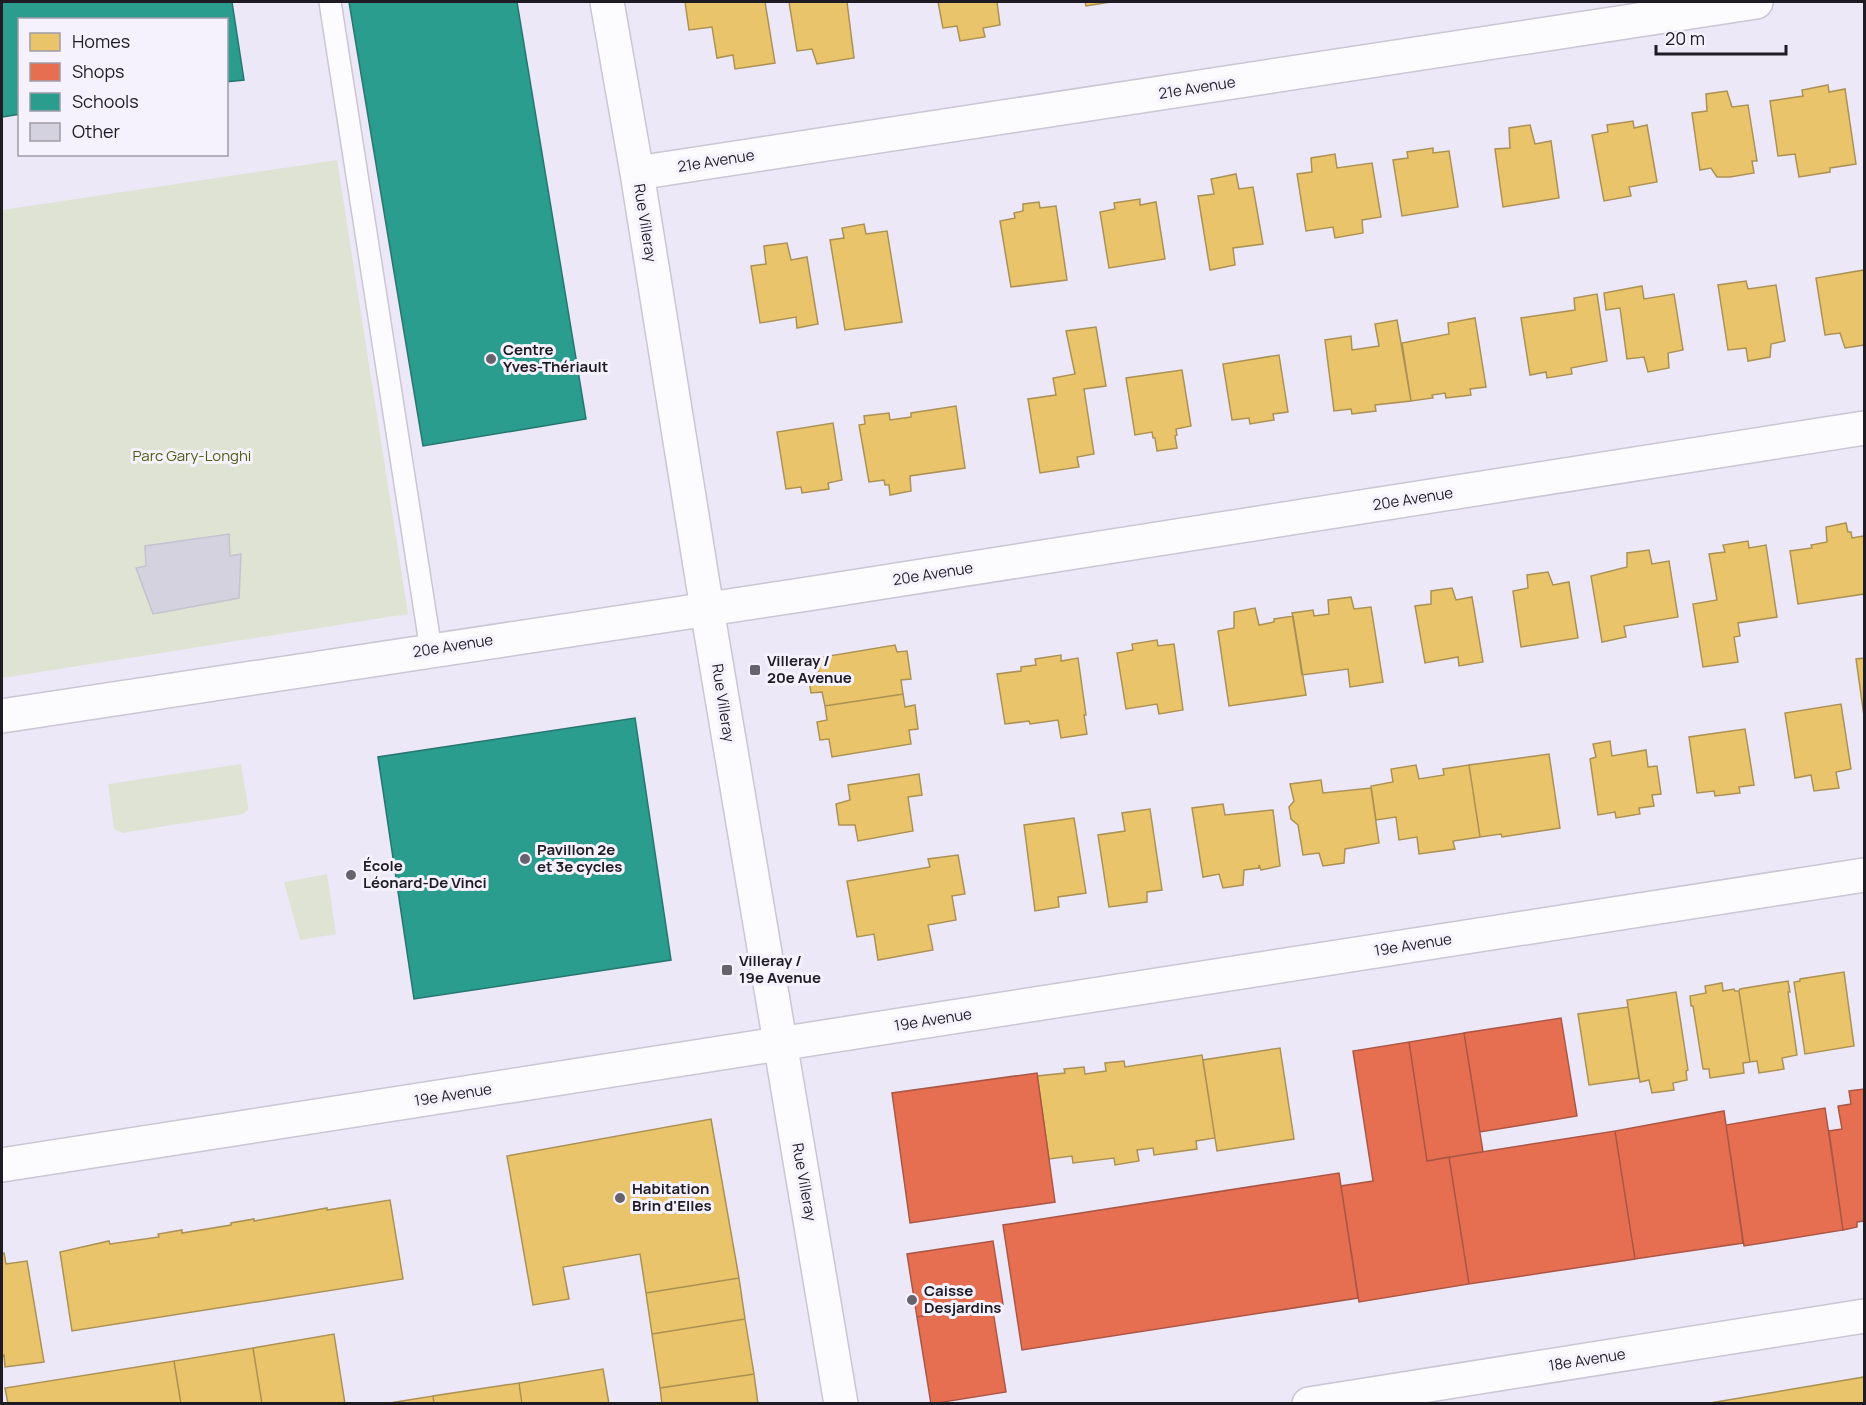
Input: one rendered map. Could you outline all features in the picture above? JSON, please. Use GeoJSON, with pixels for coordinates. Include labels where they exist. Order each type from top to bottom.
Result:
{"type":"FeatureCollection","features":[{"type":"Feature","properties":{"kind":"street","name":"Rue Villeray"},"geometry":{"type":"LineString","coordinates":[[607,2],[841,1404]]}},
{"type":"Feature","properties":{"kind":"street","name":"21e Avenue"},"geometry":{"type":"LineString","coordinates":[[637,173],[1756,2]]}},
{"type":"Feature","properties":{"kind":"street","name":"20e Avenue"},"geometry":{"type":"LineString","coordinates":[[2,716],[707,609],[1864,428]]}},
{"type":"Feature","properties":{"kind":"street","name":"19e Avenue"},"geometry":{"type":"LineString","coordinates":[[2,1165],[1864,875]]}},
{"type":"Feature","properties":{"kind":"street","name":"18e Avenue"},"geometry":{"type":"LineString","coordinates":[[1309,1404],[1864,1316]]}},
{"type":"Feature","properties":{"kind":"lane"},"geometry":{"type":"LineString","coordinates":[[330,2],[431,650]]}},
{"type":"Feature","properties":{"kind":"green space","name":"Parc Gary-Longhi"},"geometry":{"type":"Polygon","coordinates":[[[337,160],[408,614],[2,678],[2,210],[337,160]]]}},
{"type":"Feature","properties":{"kind":"green space"},"geometry":{"type":"Polygon","coordinates":[[[241,764],[248,805],[248,810],[243,814],[122,833],[114,829],[108,784],[241,764]]]}},
{"type":"Feature","properties":{"kind":"green space"},"geometry":{"type":"Polygon","coordinates":[[[327,874],[336,934],[300,940],[284,882],[327,874]]]}},
{"type":"Feature","properties":{"kind":"building: Homes"},"geometry":{"type":"Polygon","coordinates":[[[685,2],[765,2],[775,63],[735,69],[733,55],[717,58],[712,27],[689,30],[685,2]]]}},
{"type":"Feature","properties":{"kind":"building: Homes"},"geometry":{"type":"Polygon","coordinates":[[[789,2],[847,2],[854,58],[817,64],[812,49],[797,51],[789,2]]]}},
{"type":"Feature","properties":{"kind":"building: Homes"},"geometry":{"type":"Polygon","coordinates":[[[938,2],[997,2],[1000,25],[983,28],[985,37],[960,41],[957,26],[943,28],[938,2]]]}},
{"type":"Feature","properties":{"kind":"building: Homes"},"geometry":{"type":"Polygon","coordinates":[[[1085,2],[1111,2],[1086,6],[1085,2]]]}},
{"type":"Feature","properties":{"kind":"building: Homes"},"geometry":{"type":"Polygon","coordinates":[[[1828,85],[1829,92],[1845,89],[1856,164],[1830,168],[1830,172],[1799,177],[1795,154],[1778,156],[1770,101],[1803,96],[1802,90],[1828,85]]]}},
{"type":"Feature","properties":{"kind":"building: Homes"},"geometry":{"type":"Polygon","coordinates":[[[1727,91],[1732,107],[1748,105],[1757,161],[1752,161],[1754,173],[1717,177],[1711,168],[1700,170],[1692,113],[1707,111],[1706,94],[1727,91]]]}},
{"type":"Feature","properties":{"kind":"building: Homes"},"geometry":{"type":"Polygon","coordinates":[[[1633,121],[1634,128],[1647,125],[1657,182],[1629,187],[1631,196],[1604,201],[1592,135],[1608,132],[1607,125],[1633,121]]]}},
{"type":"Feature","properties":{"kind":"building: Homes"},"geometry":{"type":"Polygon","coordinates":[[[1530,125],[1535,144],[1551,141],[1559,198],[1503,207],[1495,149],[1510,148],[1509,128],[1530,125]]]}},
{"type":"Feature","properties":{"kind":"building: Homes"},"geometry":{"type":"Polygon","coordinates":[[[1433,148],[1433,153],[1449,151],[1458,207],[1402,216],[1393,160],[1408,158],[1407,152],[1433,148]]]}},
{"type":"Feature","properties":{"kind":"building: Homes"},"geometry":{"type":"Polygon","coordinates":[[[1335,154],[1337,168],[1372,163],[1381,217],[1362,220],[1363,233],[1335,238],[1333,227],[1306,231],[1297,174],[1312,172],[1311,158],[1335,154]]]}},
{"type":"Feature","properties":{"kind":"building: Homes"},"geometry":{"type":"Polygon","coordinates":[[[1236,174],[1239,189],[1253,187],[1263,244],[1233,248],[1235,265],[1210,270],[1198,196],[1214,194],[1211,179],[1236,174]]]}},
{"type":"Feature","properties":{"kind":"building: Homes"},"geometry":{"type":"Polygon","coordinates":[[[1140,199],[1140,205],[1156,202],[1165,259],[1109,268],[1100,212],[1115,209],[1114,203],[1140,199]]]}},
{"type":"Feature","properties":{"kind":"building: Homes"},"geometry":{"type":"Polygon","coordinates":[[[1039,202],[1040,208],[1056,206],[1067,280],[1011,287],[1000,221],[1015,218],[1014,213],[1023,211],[1023,204],[1039,202]]]}},
{"type":"Feature","properties":{"kind":"building: Homes"},"geometry":{"type":"Polygon","coordinates":[[[864,224],[866,234],[887,231],[902,322],[845,330],[830,240],[844,238],[842,228],[864,224]]]}},
{"type":"Feature","properties":{"kind":"building: Homes"},"geometry":{"type":"Polygon","coordinates":[[[787,243],[791,260],[807,257],[818,324],[797,328],[796,317],[760,323],[751,266],[766,264],[764,246],[787,243]]]}},
{"type":"Feature","properties":{"kind":"building: Homes"},"geometry":{"type":"Polygon","coordinates":[[[1864,270],[1864,345],[1845,348],[1840,333],[1825,335],[1816,278],[1864,270]]]}},
{"type":"Feature","properties":{"kind":"building: Homes"},"geometry":{"type":"Polygon","coordinates":[[[1746,281],[1748,289],[1776,285],[1785,341],[1771,344],[1770,357],[1748,361],[1746,348],[1728,350],[1718,285],[1746,281]]]}},
{"type":"Feature","properties":{"kind":"building: Homes"},"geometry":{"type":"Polygon","coordinates":[[[1642,286],[1644,299],[1674,294],[1683,350],[1668,353],[1669,368],[1648,372],[1644,357],[1627,359],[1620,308],[1606,310],[1604,293],[1642,286]]]}},
{"type":"Feature","properties":{"kind":"building: Homes"},"geometry":{"type":"Polygon","coordinates":[[[1597,294],[1607,361],[1571,368],[1572,374],[1547,378],[1546,372],[1530,375],[1521,318],[1575,310],[1574,298],[1597,294]]]}},
{"type":"Feature","properties":{"kind":"building: Homes"},"geometry":{"type":"Polygon","coordinates":[[[1475,318],[1486,387],[1470,389],[1471,395],[1446,398],[1445,393],[1432,395],[1433,398],[1411,401],[1402,343],[1449,334],[1448,323],[1475,318]]]}},
{"type":"Feature","properties":{"kind":"building: Homes"},"geometry":{"type":"Polygon","coordinates":[[[1397,320],[1411,401],[1375,405],[1376,411],[1352,414],[1351,409],[1334,411],[1325,340],[1351,336],[1352,350],[1379,346],[1375,324],[1397,320]]]}},
{"type":"Feature","properties":{"kind":"building: Homes"},"geometry":{"type":"Polygon","coordinates":[[[1096,327],[1106,386],[1084,389],[1094,454],[1077,457],[1079,467],[1040,473],[1028,399],[1056,395],[1053,378],[1075,374],[1066,331],[1096,327]]]}},
{"type":"Feature","properties":{"kind":"building: Homes"},"geometry":{"type":"Polygon","coordinates":[[[1279,355],[1288,412],[1273,414],[1274,420],[1250,424],[1249,418],[1232,420],[1223,364],[1279,355]]]}},
{"type":"Feature","properties":{"kind":"building: Homes"},"geometry":{"type":"Polygon","coordinates":[[[1182,370],[1191,426],[1176,429],[1177,448],[1157,451],[1152,432],[1135,435],[1126,378],[1182,370]]]}},
{"type":"Feature","properties":{"kind":"building: Homes"},"geometry":{"type":"Polygon","coordinates":[[[956,406],[965,468],[910,476],[911,491],[890,495],[889,485],[885,485],[884,480],[869,482],[859,425],[865,424],[864,416],[889,413],[890,420],[911,417],[911,413],[956,406]]]}},
{"type":"Feature","properties":{"kind":"building: Homes"},"geometry":{"type":"Polygon","coordinates":[[[833,423],[842,480],[828,483],[829,489],[802,493],[801,487],[786,489],[777,432],[833,423]]]}},
{"type":"Feature","properties":{"kind":"building: Homes"},"geometry":{"type":"Polygon","coordinates":[[[1846,523],[1852,538],[1864,536],[1864,594],[1798,604],[1790,551],[1812,548],[1811,545],[1827,542],[1826,527],[1846,523]]]}},
{"type":"Feature","properties":{"kind":"building: Homes"},"geometry":{"type":"Polygon","coordinates":[[[1748,541],[1749,548],[1766,545],[1777,617],[1738,623],[1740,636],[1734,637],[1738,662],[1703,667],[1693,604],[1717,600],[1709,554],[1725,552],[1723,545],[1748,541]]]}},
{"type":"Feature","properties":{"kind":"building: Homes"},"geometry":{"type":"Polygon","coordinates":[[[1649,550],[1652,564],[1669,561],[1678,617],[1624,626],[1626,637],[1602,642],[1591,576],[1627,567],[1627,553],[1649,550]]]}},
{"type":"Feature","properties":{"kind":"building: Homes"},"geometry":{"type":"Polygon","coordinates":[[[1548,572],[1553,585],[1569,582],[1578,638],[1521,647],[1513,591],[1528,588],[1527,575],[1548,572]]]}},
{"type":"Feature","properties":{"kind":"building: Homes"},"geometry":{"type":"Polygon","coordinates":[[[1452,588],[1456,600],[1472,597],[1483,662],[1459,666],[1458,657],[1425,663],[1415,606],[1431,604],[1431,591],[1452,588]]]}},
{"type":"Feature","properties":{"kind":"building: Homes"},"geometry":{"type":"Polygon","coordinates":[[[1351,597],[1354,609],[1371,607],[1383,682],[1350,687],[1348,669],[1302,675],[1292,613],[1313,610],[1314,616],[1329,614],[1328,600],[1351,597]]]}},
{"type":"Feature","properties":{"kind":"building: Homes"},"geometry":{"type":"Polygon","coordinates":[[[1255,608],[1259,625],[1274,622],[1274,619],[1293,616],[1306,695],[1229,706],[1218,631],[1234,628],[1234,612],[1255,608]]]}},
{"type":"Feature","properties":{"kind":"building: Homes"},"geometry":{"type":"Polygon","coordinates":[[[1157,640],[1158,646],[1174,644],[1183,710],[1159,714],[1157,704],[1126,709],[1117,653],[1133,650],[1132,644],[1157,640]]]}},
{"type":"Feature","properties":{"kind":"building: Homes"},"geometry":{"type":"Polygon","coordinates":[[[895,645],[897,652],[907,651],[911,679],[901,680],[903,694],[825,706],[822,692],[811,693],[808,674],[819,672],[817,658],[895,645]]]}},
{"type":"Feature","properties":{"kind":"building: Homes"},"geometry":{"type":"Polygon","coordinates":[[[1061,655],[1061,661],[1078,658],[1087,734],[1061,738],[1058,720],[1030,724],[1029,721],[1005,724],[997,674],[1021,671],[1021,667],[1036,665],[1035,659],[1061,655]]]}},
{"type":"Feature","properties":{"kind":"building: Homes"},"geometry":{"type":"Polygon","coordinates":[[[1864,658],[1864,716],[1856,659],[1864,658]]]}},
{"type":"Feature","properties":{"kind":"building: Homes"},"geometry":{"type":"Polygon","coordinates":[[[903,694],[905,707],[915,705],[918,729],[909,730],[911,744],[832,757],[829,739],[820,740],[817,722],[827,720],[825,706],[903,694]]]}},
{"type":"Feature","properties":{"kind":"building: Homes"},"geometry":{"type":"Polygon","coordinates":[[[1841,704],[1851,769],[1836,772],[1839,788],[1814,791],[1811,775],[1795,778],[1785,713],[1841,704]]]}},
{"type":"Feature","properties":{"kind":"building: Homes"},"geometry":{"type":"Polygon","coordinates":[[[1745,729],[1754,785],[1739,787],[1740,793],[1715,796],[1714,791],[1697,793],[1689,737],[1745,729]]]}},
{"type":"Feature","properties":{"kind":"building: Homes"},"geometry":{"type":"Polygon","coordinates":[[[1610,741],[1612,756],[1646,750],[1648,767],[1657,766],[1661,794],[1652,795],[1654,806],[1639,808],[1640,814],[1616,818],[1615,812],[1598,815],[1590,759],[1596,757],[1593,744],[1610,741]]]}},
{"type":"Feature","properties":{"kind":"building: Homes"},"geometry":{"type":"Polygon","coordinates":[[[1549,754],[1560,828],[1502,837],[1501,834],[1480,837],[1469,765],[1549,754]]]}},
{"type":"Feature","properties":{"kind":"building: Homes"},"geometry":{"type":"Polygon","coordinates":[[[1416,765],[1419,779],[1444,775],[1443,769],[1469,765],[1480,837],[1453,841],[1455,849],[1419,854],[1417,837],[1399,840],[1396,817],[1376,820],[1371,786],[1393,782],[1391,769],[1416,765]]]}},
{"type":"Feature","properties":{"kind":"building: Homes"},"geometry":{"type":"Polygon","coordinates":[[[919,774],[922,795],[908,797],[913,831],[858,841],[855,825],[839,825],[836,804],[850,800],[848,785],[919,774]]]}},
{"type":"Feature","properties":{"kind":"building: Homes"},"geometry":{"type":"Polygon","coordinates":[[[1321,780],[1323,793],[1371,788],[1379,843],[1345,849],[1344,863],[1323,866],[1319,853],[1303,855],[1298,825],[1291,819],[1289,807],[1294,801],[1290,784],[1321,780]]]}},
{"type":"Feature","properties":{"kind":"building: Homes"},"geometry":{"type":"Polygon","coordinates":[[[1223,804],[1225,815],[1273,810],[1280,866],[1261,870],[1259,865],[1259,868],[1244,870],[1243,885],[1223,888],[1219,874],[1203,877],[1192,808],[1223,804]]]}},
{"type":"Feature","properties":{"kind":"building: Homes"},"geometry":{"type":"Polygon","coordinates":[[[1150,809],[1162,890],[1147,892],[1147,902],[1109,907],[1098,835],[1125,831],[1122,813],[1150,809]]]}},
{"type":"Feature","properties":{"kind":"building: Homes"},"geometry":{"type":"Polygon","coordinates":[[[1074,818],[1086,893],[1058,897],[1059,907],[1035,911],[1024,825],[1074,818]]]}},
{"type":"Feature","properties":{"kind":"building: Homes"},"geometry":{"type":"Polygon","coordinates":[[[958,855],[965,894],[952,896],[956,920],[928,925],[933,950],[878,960],[874,934],[857,937],[847,881],[930,867],[928,859],[958,855]]]}},
{"type":"Feature","properties":{"kind":"building: Homes"},"geometry":{"type":"Polygon","coordinates":[[[1844,972],[1854,1046],[1805,1054],[1794,982],[1844,972]]]}},
{"type":"Feature","properties":{"kind":"building: Homes"},"geometry":{"type":"Polygon","coordinates":[[[1788,981],[1797,1055],[1782,1058],[1784,1069],[1759,1073],[1757,1061],[1750,1062],[1739,991],[1788,981]]]}},
{"type":"Feature","properties":{"kind":"building: Homes"},"geometry":{"type":"Polygon","coordinates":[[[1722,983],[1723,991],[1734,989],[1739,991],[1750,1062],[1743,1063],[1744,1073],[1710,1078],[1709,1069],[1703,1069],[1690,996],[1706,993],[1705,986],[1722,983]]]}},
{"type":"Feature","properties":{"kind":"building: Homes"},"geometry":{"type":"Polygon","coordinates":[[[1676,992],[1688,1070],[1686,1071],[1687,1080],[1673,1083],[1674,1090],[1652,1093],[1649,1080],[1640,1082],[1627,1000],[1676,992]]]}},
{"type":"Feature","properties":{"kind":"building: Homes"},"geometry":{"type":"Polygon","coordinates":[[[1628,1007],[1639,1078],[1589,1085],[1578,1014],[1628,1007]]]}},
{"type":"Feature","properties":{"kind":"building: Homes"},"geometry":{"type":"Polygon","coordinates":[[[1280,1048],[1294,1139],[1217,1151],[1203,1060],[1280,1048]]]}},
{"type":"Feature","properties":{"kind":"building: Homes"},"geometry":{"type":"Polygon","coordinates":[[[1202,1055],[1215,1138],[1196,1141],[1197,1149],[1154,1155],[1153,1148],[1137,1150],[1139,1161],[1115,1165],[1114,1158],[1073,1163],[1072,1156],[1049,1159],[1037,1076],[1065,1073],[1064,1069],[1084,1067],[1085,1074],[1106,1071],[1105,1063],[1124,1061],[1125,1067],[1202,1055]]]}},
{"type":"Feature","properties":{"kind":"building: Homes","name":"Habitation Brin d'Elles"},"geometry":{"type":"Polygon","coordinates":[[[711,1119],[739,1278],[646,1293],[640,1254],[563,1267],[569,1299],[533,1305],[507,1156],[711,1119]]]}},
{"type":"Feature","properties":{"kind":"building: Homes"},"geometry":{"type":"Polygon","coordinates":[[[390,1200],[403,1279],[72,1331],[60,1252],[109,1241],[110,1244],[159,1237],[158,1234],[182,1230],[182,1233],[254,1219],[254,1221],[390,1200]]]}},
{"type":"Feature","properties":{"kind":"building: Homes"},"geometry":{"type":"Polygon","coordinates":[[[4,1253],[6,1264],[27,1261],[44,1362],[5,1367],[4,1355],[2,1356],[2,1254],[4,1253]]]}},
{"type":"Feature","properties":{"kind":"building: Homes"},"geometry":{"type":"Polygon","coordinates":[[[739,1278],[745,1319],[652,1334],[646,1293],[739,1278]]]}},
{"type":"Feature","properties":{"kind":"building: Homes"},"geometry":{"type":"Polygon","coordinates":[[[745,1319],[754,1374],[660,1388],[652,1334],[745,1319]]]}},
{"type":"Feature","properties":{"kind":"building: Homes"},"geometry":{"type":"Polygon","coordinates":[[[334,1334],[345,1404],[262,1404],[253,1348],[334,1334]]]}},
{"type":"Feature","properties":{"kind":"building: Homes"},"geometry":{"type":"Polygon","coordinates":[[[253,1348],[262,1404],[181,1404],[174,1361],[253,1348]]]}},
{"type":"Feature","properties":{"kind":"building: Homes"},"geometry":{"type":"Polygon","coordinates":[[[174,1361],[181,1404],[8,1404],[5,1388],[174,1361]]]}},
{"type":"Feature","properties":{"kind":"building: Homes"},"geometry":{"type":"Polygon","coordinates":[[[603,1369],[609,1404],[522,1404],[519,1383],[603,1369]]]}},
{"type":"Feature","properties":{"kind":"building: Homes"},"geometry":{"type":"Polygon","coordinates":[[[754,1374],[758,1404],[662,1404],[660,1388],[754,1374]]]}},
{"type":"Feature","properties":{"kind":"building: Homes"},"geometry":{"type":"Polygon","coordinates":[[[1864,1377],[1864,1404],[1704,1404],[1864,1377]]]}},
{"type":"Feature","properties":{"kind":"building: Homes"},"geometry":{"type":"Polygon","coordinates":[[[519,1383],[522,1404],[434,1404],[433,1396],[519,1383]]]}},
{"type":"Feature","properties":{"kind":"building: Homes"},"geometry":{"type":"Polygon","coordinates":[[[433,1396],[434,1404],[383,1404],[433,1396]]]}},
{"type":"Feature","properties":{"kind":"building: Shops"},"geometry":{"type":"Polygon","coordinates":[[[1561,1018],[1577,1116],[1480,1132],[1464,1033],[1561,1018]]]}},
{"type":"Feature","properties":{"kind":"building: Shops"},"geometry":{"type":"Polygon","coordinates":[[[1464,1033],[1483,1152],[1427,1161],[1409,1042],[1464,1033]]]}},
{"type":"Feature","properties":{"kind":"building: Shops"},"geometry":{"type":"Polygon","coordinates":[[[1409,1042],[1427,1161],[1449,1157],[1469,1284],[1359,1302],[1341,1186],[1373,1181],[1353,1051],[1409,1042]]]}},
{"type":"Feature","properties":{"kind":"building: Shops"},"geometry":{"type":"Polygon","coordinates":[[[1037,1073],[1055,1202],[910,1223],[892,1093],[1037,1073]]]}},
{"type":"Feature","properties":{"kind":"building: Shops"},"geometry":{"type":"Polygon","coordinates":[[[1864,1089],[1864,1221],[1857,1222],[1857,1227],[1843,1230],[1829,1131],[1842,1129],[1838,1106],[1851,1104],[1849,1091],[1864,1089]]]}},
{"type":"Feature","properties":{"kind":"building: Shops"},"geometry":{"type":"Polygon","coordinates":[[[1825,1108],[1843,1230],[1744,1246],[1726,1125],[1825,1108]]]}},
{"type":"Feature","properties":{"kind":"building: Shops"},"geometry":{"type":"Polygon","coordinates":[[[1724,1111],[1743,1243],[1635,1259],[1615,1131],[1724,1111]]]}},
{"type":"Feature","properties":{"kind":"building: Shops"},"geometry":{"type":"Polygon","coordinates":[[[1615,1131],[1635,1259],[1469,1284],[1449,1157],[1615,1131]]]}},
{"type":"Feature","properties":{"kind":"building: Shops"},"geometry":{"type":"Polygon","coordinates":[[[1339,1173],[1358,1298],[1022,1350],[1003,1225],[1339,1173]]]}},
{"type":"Feature","properties":{"kind":"building: Shops"},"geometry":{"type":"Polygon","coordinates":[[[993,1241],[1003,1304],[917,1317],[907,1254],[993,1241]]]}},
{"type":"Feature","properties":{"kind":"building: Shops"},"geometry":{"type":"Polygon","coordinates":[[[992,1305],[1006,1392],[931,1404],[917,1317],[992,1305]]]}},
{"type":"Feature","properties":{"kind":"building: Schools"},"geometry":{"type":"Polygon","coordinates":[[[2,2],[232,2],[244,80],[228,82],[228,18],[18,18],[18,114],[2,117],[2,2]]]}},
{"type":"Feature","properties":{"kind":"building: Schools"},"geometry":{"type":"Polygon","coordinates":[[[349,2],[517,2],[586,419],[423,446],[349,2]]]}},
{"type":"Feature","properties":{"kind":"building: Schools","name":"Pavillon 2e et 3e cycles"},"geometry":{"type":"Polygon","coordinates":[[[635,718],[671,960],[414,999],[378,757],[635,718]]]}},
{"type":"Feature","properties":{"kind":"building: Other"},"geometry":{"type":"Polygon","coordinates":[[[229,534],[230,556],[241,554],[239,598],[153,614],[136,568],[146,566],[145,546],[229,534]]]}},
{"type":"Feature","properties":{"kind":"place","name":"Centre Yves-Thériault"},"geometry":{"type":"Point","coordinates":[491,359]}},
{"type":"Feature","properties":{"kind":"place","name":"Villeray / 20e Avenue"},"geometry":{"type":"Point","coordinates":[755,670]}},
{"type":"Feature","properties":{"kind":"place","name":"Pavillon 2e et 3e cycles"},"geometry":{"type":"Point","coordinates":[525,859]}},
{"type":"Feature","properties":{"kind":"place","name":"École Léonard-De Vinci"},"geometry":{"type":"Point","coordinates":[351,875]}},
{"type":"Feature","properties":{"kind":"place","name":"Villeray / 19e Avenue"},"geometry":{"type":"Point","coordinates":[727,970]}},
{"type":"Feature","properties":{"kind":"place","name":"Habitation Brin d'Elles"},"geometry":{"type":"Point","coordinates":[620,1198]}},
{"type":"Feature","properties":{"kind":"place","name":"Caisse Desjardins"},"geometry":{"type":"Point","coordinates":[912,1300]}}]}
